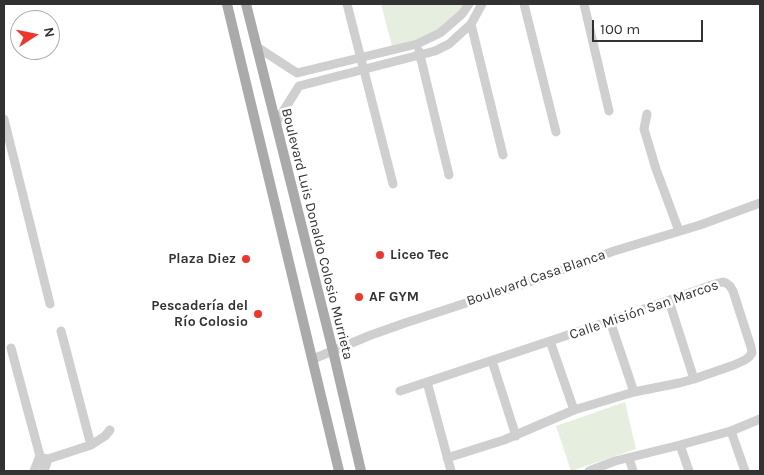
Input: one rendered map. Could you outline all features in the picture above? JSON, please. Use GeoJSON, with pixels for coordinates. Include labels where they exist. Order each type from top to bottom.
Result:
{"type":"FeatureCollection","features":[{"type":"Feature","properties":{"kind":"main road"},"geometry":{"type":"LineString","coordinates":[[227,4],[339,471]]}},
{"type":"Feature","properties":{"kind":"main road","name":"Boulevard Luis Donaldo Colosio Murrieta"},"geometry":{"type":"LineString","coordinates":[[246,4],[333,351],[361,471]]}},
{"type":"Feature","properties":{"kind":"street"},"geometry":{"type":"LineString","coordinates":[[347,4],[393,184]]}},
{"type":"Feature","properties":{"kind":"street"},"geometry":{"type":"LineString","coordinates":[[297,73],[417,44],[446,29],[462,14],[469,4]]}},
{"type":"Feature","properties":{"kind":"street"},"geometry":{"type":"LineString","coordinates":[[299,86],[435,51],[449,44],[471,24],[482,4]]}},
{"type":"Feature","properties":{"kind":"street"},"geometry":{"type":"LineString","coordinates":[[524,4],[556,132]]}},
{"type":"Feature","properties":{"kind":"street"},"geometry":{"type":"LineString","coordinates":[[584,4],[609,111]]}},
{"type":"Feature","properties":{"kind":"street"},"geometry":{"type":"LineString","coordinates":[[471,24],[503,155]]}},
{"type":"Feature","properties":{"kind":"street"},"geometry":{"type":"LineString","coordinates":[[417,44],[449,175]]}},
{"type":"Feature","properties":{"kind":"street"},"geometry":{"type":"LineString","coordinates":[[256,46],[297,73],[299,80],[299,86],[276,123]]}},
{"type":"Feature","properties":{"kind":"street"},"geometry":{"type":"LineString","coordinates":[[325,66],[328,78]]}},
{"type":"Feature","properties":{"kind":"street"},"geometry":{"type":"LineString","coordinates":[[647,114],[644,129],[656,169],[679,231]]}},
{"type":"Feature","properties":{"kind":"street"},"geometry":{"type":"LineString","coordinates":[[4,119],[50,304]]}},
{"type":"Feature","properties":{"kind":"street","name":"Boulevard Casa Blanca"},"geometry":{"type":"LineString","coordinates":[[313,359],[370,335],[521,285],[614,251],[700,225],[760,203]]}},
{"type":"Feature","properties":{"kind":"street","name":"Calle Misión San Marcos"},"geometry":{"type":"LineString","coordinates":[[400,391],[715,284],[726,283],[733,291],[751,347],[752,353],[745,360],[734,366],[694,379],[634,392],[574,410],[516,436],[447,458]]}},
{"type":"Feature","properties":{"kind":"street"},"geometry":{"type":"LineString","coordinates":[[669,301],[694,379]]}},
{"type":"Feature","properties":{"kind":"street"},"geometry":{"type":"LineString","coordinates":[[610,321],[634,392]]}},
{"type":"Feature","properties":{"kind":"street"},"geometry":{"type":"LineString","coordinates":[[62,331],[91,445]]}},
{"type":"Feature","properties":{"kind":"street"},"geometry":{"type":"LineString","coordinates":[[550,341],[574,410]]}},
{"type":"Feature","properties":{"kind":"street"},"geometry":{"type":"LineString","coordinates":[[11,348],[44,457],[44,471]]}},
{"type":"Feature","properties":{"kind":"street"},"geometry":{"type":"LineString","coordinates":[[492,361],[516,436]]}},
{"type":"Feature","properties":{"kind":"street"},"geometry":{"type":"LineString","coordinates":[[427,382],[451,471]]}},
{"type":"Feature","properties":{"kind":"street"},"geometry":{"type":"LineString","coordinates":[[589,471],[607,464],[731,431],[760,419]]}},
{"type":"Feature","properties":{"kind":"street"},"geometry":{"type":"LineString","coordinates":[[34,471],[44,457],[91,445],[105,436],[110,430]]}},
{"type":"Feature","properties":{"kind":"street"},"geometry":{"type":"LineString","coordinates":[[731,431],[745,471]]}},
{"type":"Feature","properties":{"kind":"street"},"geometry":{"type":"LineString","coordinates":[[680,445],[689,471]]}},
{"type":"Feature","properties":{"kind":"street"},"geometry":{"type":"LineString","coordinates":[[629,458],[633,471]]}},
{"type":"Feature","properties":{"kind":"green space"},"geometry":{"type":"Polygon","coordinates":[[[381,4],[465,4],[456,16],[443,27],[422,38],[392,46],[381,4]]]}},
{"type":"Feature","properties":{"kind":"green space"},"geometry":{"type":"Polygon","coordinates":[[[625,402],[636,449],[571,471],[556,426],[625,402]]]}},
{"type":"Feature","properties":{"kind":"place","name":"Liceo Tec"},"geometry":{"type":"Point","coordinates":[380,255]}},
{"type":"Feature","properties":{"kind":"place","name":"Plaza Diez"},"geometry":{"type":"Point","coordinates":[246,259]}},
{"type":"Feature","properties":{"kind":"place","name":"AF GYM"},"geometry":{"type":"Point","coordinates":[359,297]}},
{"type":"Feature","properties":{"kind":"place","name":"Pescadería del Río Colosio"},"geometry":{"type":"Point","coordinates":[258,314]}}]}
